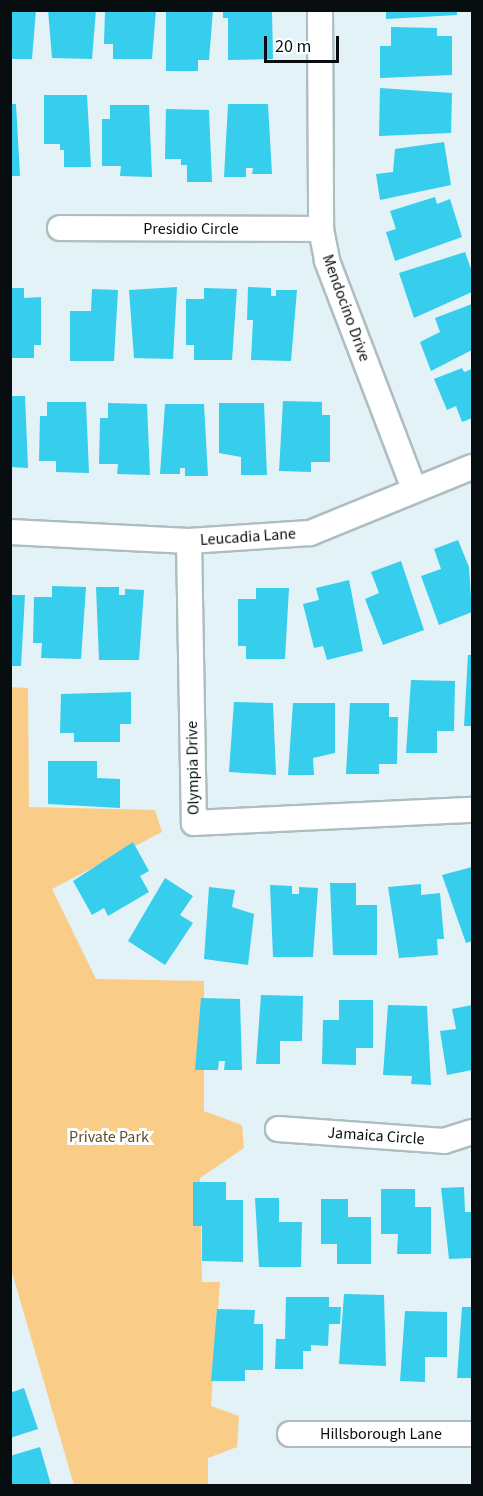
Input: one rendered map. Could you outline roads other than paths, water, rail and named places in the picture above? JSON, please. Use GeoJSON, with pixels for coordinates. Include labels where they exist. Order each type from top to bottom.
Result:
{"type":"FeatureCollection","features":[{"type":"Feature","properties":{"kind":"street","name":"Mendocino Drive"},"geometry":{"type":"LineString","coordinates":[[320,10],[321,230],[327,261],[414,489]]}},
{"type":"Feature","properties":{"kind":"street","name":"Presidio Circle"},"geometry":{"type":"LineString","coordinates":[[60,228],[321,230]]}},
{"type":"Feature","properties":{"kind":"street","name":"Leucadia Lane"},"geometry":{"type":"LineString","coordinates":[[10,532],[189,542],[310,533],[472,467]]}},
{"type":"Feature","properties":{"kind":"street","name":"Olympia Drive"},"geometry":{"type":"LineString","coordinates":[[189,542],[194,823],[472,810]]}},
{"type":"Feature","properties":{"kind":"street","name":"Jamaica Circle"},"geometry":{"type":"LineString","coordinates":[[278,1129],[444,1141],[472,1132]]}},
{"type":"Feature","properties":{"kind":"street","name":"Hillsborough Lane"},"geometry":{"type":"LineString","coordinates":[[290,1434],[472,1434]]}},
{"type":"Feature","properties":{"kind":"park label","name":"Private Park"},"geometry":{"type":"Point","coordinates":[109,1137]}}]}
